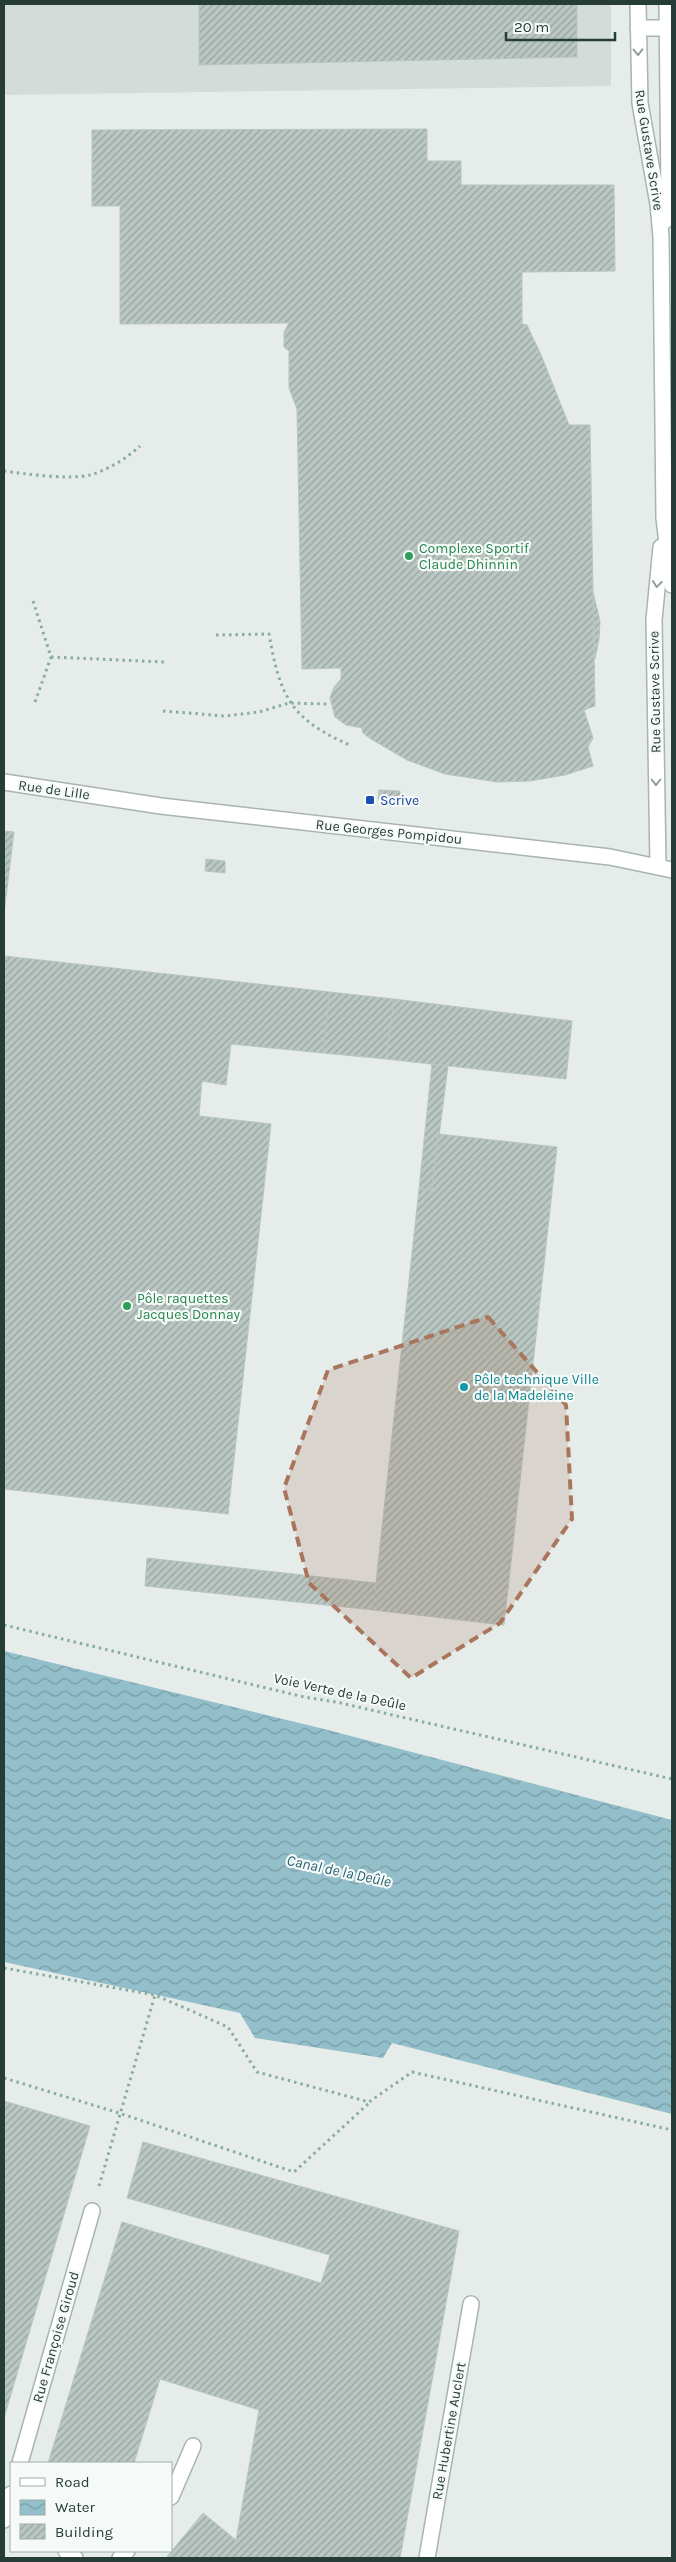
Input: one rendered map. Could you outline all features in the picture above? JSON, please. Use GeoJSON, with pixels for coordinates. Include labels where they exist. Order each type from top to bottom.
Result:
{"type":"FeatureCollection","features":[{"type":"Feature","properties":{"kind":"street","name":"Rue Gustave Scrive"},"geometry":{"type":"LineString","coordinates":[[638,4],[640,102],[658,204],[661,237],[664,518],[654,620],[665,868]]}},
{"type":"Feature","properties":{"kind":"street","name":"Rue Gustave Scrive"},"geometry":{"type":"LineString","coordinates":[[661,237],[669,197],[670,28],[667,4]]}},
{"type":"Feature","properties":{"kind":"street"},"geometry":{"type":"LineString","coordinates":[[638,28],[670,28]]}},
{"type":"Feature","properties":{"kind":"street","name":"Rue Gustave Scrive"},"geometry":{"type":"LineString","coordinates":[[664,518],[672,584]]}},
{"type":"Feature","properties":{"kind":"street","name":"Rue de Lille"},"geometry":{"type":"LineString","coordinates":[[4,782],[105,797]]}},
{"type":"Feature","properties":{"kind":"street","name":"Rue Georges Pompidou"},"geometry":{"type":"LineString","coordinates":[[105,797],[267,819],[610,857],[665,868]]}},
{"type":"Feature","properties":{"kind":"street","name":"Rue Françoise Giroud"},"geometry":{"type":"LineString","coordinates":[[20,2462],[92,2211]]}},
{"type":"Feature","properties":{"kind":"street","name":"Rue Hubertine Auclert"},"geometry":{"type":"LineString","coordinates":[[426,2558],[471,2304]]}},
{"type":"Feature","properties":{"kind":"street"},"geometry":{"type":"LineString","coordinates":[[172,2495],[193,2446]]}},
{"type":"Feature","properties":{"kind":"street"},"geometry":{"type":"LineString","coordinates":[[6,2519],[10,2499]]}},
{"type":"Feature","properties":{"kind":"path"},"geometry":{"type":"LineString","coordinates":[[4,471],[33,476],[89,475],[129,457],[140,446]]}},
{"type":"Feature","properties":{"kind":"path"},"geometry":{"type":"LineString","coordinates":[[33,601],[51,657],[34,705]]}},
{"type":"Feature","properties":{"kind":"path"},"geometry":{"type":"LineString","coordinates":[[216,636],[268,634],[280,684],[289,703],[308,723],[328,736],[352,746]]}},
{"type":"Feature","properties":{"kind":"path"},"geometry":{"type":"LineString","coordinates":[[51,657],[164,662]]}},
{"type":"Feature","properties":{"kind":"path"},"geometry":{"type":"LineString","coordinates":[[163,711],[225,716],[259,712],[289,703],[328,704]]}},
{"type":"Feature","properties":{"kind":"path","name":"Voie Verte de la Deûle"},"geometry":{"type":"LineString","coordinates":[[4,1625],[304,1697],[346,1704],[672,1779]]}},
{"type":"Feature","properties":{"kind":"path"},"geometry":{"type":"LineString","coordinates":[[4,1968],[155,1995],[228,2027],[257,2072],[369,2102]]}},
{"type":"Feature","properties":{"kind":"path"},"geometry":{"type":"LineString","coordinates":[[92,2211],[119,2113],[155,1995]]}},
{"type":"Feature","properties":{"kind":"path"},"geometry":{"type":"LineString","coordinates":[[4,2078],[119,2113],[294,2172],[369,2102],[412,2072],[672,2130]]}},
{"type":"Feature","properties":{"kind":"highlighted area"},"geometry":{"type":"Polygon","coordinates":[[[488,1317],[566,1405],[572,1519],[500,1623],[411,1678],[309,1583],[284,1488],[328,1370],[488,1317]]]}},
{"type":"Feature","properties":{"kind":"shaded area"},"geometry":{"type":"Polygon","coordinates":[[[4,4],[611,4],[611,86],[4,95],[4,4]]]}},
{"type":"Feature","properties":{"kind":"water","name":"Canal de la Deûle"},"geometry":{"type":"Polygon","coordinates":[[[4,1651],[324,1729],[672,1820],[672,2114],[392,2043],[383,2058],[255,2038],[240,2013],[4,1962],[4,1651]]]}},
{"type":"Feature","properties":{"kind":"building"},"geometry":{"type":"Polygon","coordinates":[[[199,4],[577,4],[577,57],[199,65],[199,4]]]}},
{"type":"Feature","properties":{"kind":"building"},"geometry":{"type":"Polygon","coordinates":[[[427,129],[427,161],[461,161],[461,185],[614,185],[615,271],[522,272],[522,324],[527,325],[542,357],[569,425],[590,425],[595,706],[584,710],[593,738],[588,747],[593,766],[565,775],[530,781],[497,782],[445,774],[407,760],[371,739],[363,733],[362,728],[346,725],[335,717],[330,698],[334,687],[341,679],[341,668],[302,669],[297,409],[289,388],[289,351],[284,347],[284,332],[289,323],[120,324],[120,206],[92,206],[92,130],[427,129]]]}},
{"type":"Feature","properties":{"kind":"building"},"geometry":{"type":"Polygon","coordinates":[[[593,592],[600,621],[595,659],[593,592]]]}},
{"type":"Feature","properties":{"kind":"building"},"geometry":{"type":"Polygon","coordinates":[[[379,790],[400,791],[400,800],[378,799],[379,790]]]}},
{"type":"Feature","properties":{"kind":"building"},"geometry":{"type":"Polygon","coordinates":[[[4,831],[14,832],[4,913],[4,831]]]}},
{"type":"Feature","properties":{"kind":"building"},"geometry":{"type":"Polygon","coordinates":[[[206,859],[225,861],[225,873],[205,871],[206,859]]]}},
{"type":"Feature","properties":{"kind":"building","name":"Pôle raquettes Jacques Donnay"},"geometry":{"type":"Polygon","coordinates":[[[4,956],[330,992],[323,1053],[231,1044],[226,1085],[202,1081],[199,1116],[271,1124],[228,1514],[4,1489],[4,956]]]}},
{"type":"Feature","properties":{"kind":"building"},"geometry":{"type":"Polygon","coordinates":[[[330,992],[394,999],[386,1059],[323,1053],[330,992]]]}},
{"type":"Feature","properties":{"kind":"building"},"geometry":{"type":"Polygon","coordinates":[[[394,999],[572,1021],[566,1079],[386,1059],[394,999]]]}},
{"type":"Feature","properties":{"kind":"building"},"geometry":{"type":"Polygon","coordinates":[[[432,1064],[448,1066],[432,1190],[419,1189],[432,1064]]]}},
{"type":"Feature","properties":{"kind":"building","name":"Pôle technique Ville de la Madeleine"},"geometry":{"type":"Polygon","coordinates":[[[438,1134],[557,1147],[504,1625],[373,1610],[419,1189],[432,1190],[438,1134]]]}},
{"type":"Feature","properties":{"kind":"building"},"geometry":{"type":"Polygon","coordinates":[[[147,1558],[376,1583],[373,1610],[145,1586],[147,1558]]]}},
{"type":"Feature","properties":{"kind":"building"},"geometry":{"type":"Polygon","coordinates":[[[4,2101],[90,2126],[4,2418],[4,2101]]]}},
{"type":"Feature","properties":{"kind":"building"},"geometry":{"type":"Polygon","coordinates":[[[143,2142],[459,2231],[400,2558],[166,2558],[203,2513],[236,2540],[259,2410],[160,2379],[134,2462],[48,2462],[122,2222],[321,2283],[330,2255],[127,2198],[143,2142]]]}},
{"type":"Feature","properties":{"kind":"place","name":"Complexe Sportif Claude Dhinnin"},"geometry":{"type":"Point","coordinates":[409,556]}},
{"type":"Feature","properties":{"kind":"place","name":"Scrive"},"geometry":{"type":"Point","coordinates":[370,800]}},
{"type":"Feature","properties":{"kind":"place","name":"Pôle raquettes Jacques Donnay"},"geometry":{"type":"Point","coordinates":[127,1306]}},
{"type":"Feature","properties":{"kind":"place","name":"Pôle technique Ville de la Madeleine"},"geometry":{"type":"Point","coordinates":[464,1387]}}]}
